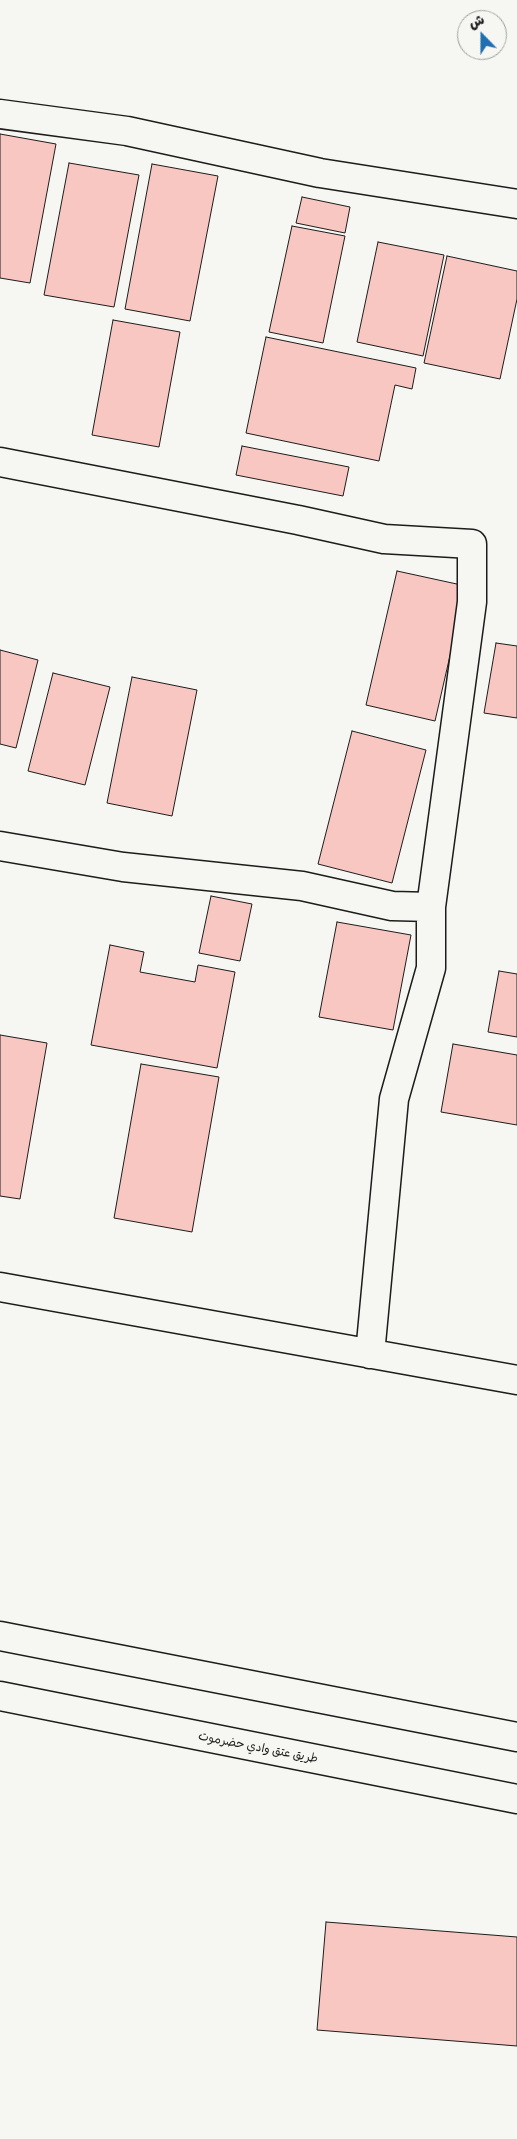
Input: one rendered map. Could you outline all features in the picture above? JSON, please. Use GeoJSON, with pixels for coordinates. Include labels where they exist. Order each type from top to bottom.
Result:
{"type":"FeatureCollection","features":[{"type":"Feature","properties":{"kind":"street"},"geometry":{"type":"LineString","coordinates":[[0,114],[127,131],[320,173],[517,204]]}},
{"type":"Feature","properties":{"kind":"street"},"geometry":{"type":"LineString","coordinates":[[0,462],[288,518],[384,539],[472,544],[472,602],[431,907],[431,968],[394,1099],[370,1354]]}},
{"type":"Feature","properties":{"kind":"street"},"geometry":{"type":"LineString","coordinates":[[0,846],[123,867],[302,886],[392,906],[431,907]]}},
{"type":"Feature","properties":{"kind":"street"},"geometry":{"type":"LineString","coordinates":[[2,1290],[517,1380]]}},
{"type":"Feature","properties":{"kind":"street"},"geometry":{"type":"LineString","coordinates":[[0,1636],[517,1737]]}},
{"type":"Feature","properties":{"kind":"street","name":"طريق عتق وادي حضرموت"},"geometry":{"type":"LineString","coordinates":[[0,1696],[517,1799]]}},
{"type":"Feature","properties":{"kind":"building"},"geometry":{"type":"Polygon","coordinates":[[[0,134],[56,144],[30,283],[0,278],[0,134]]]}},
{"type":"Feature","properties":{"kind":"building"},"geometry":{"type":"Polygon","coordinates":[[[69,163],[139,175],[114,307],[44,295],[69,163]]]}},
{"type":"Feature","properties":{"kind":"building"},"geometry":{"type":"Polygon","coordinates":[[[152,164],[218,176],[190,321],[125,309],[152,164]]]}},
{"type":"Feature","properties":{"kind":"building"},"geometry":{"type":"Polygon","coordinates":[[[302,197],[350,207],[345,233],[296,223],[302,197]]]}},
{"type":"Feature","properties":{"kind":"building"},"geometry":{"type":"Polygon","coordinates":[[[292,226],[345,236],[323,343],[269,332],[292,226]]]}},
{"type":"Feature","properties":{"kind":"building"},"geometry":{"type":"Polygon","coordinates":[[[378,242],[444,255],[423,356],[357,342],[378,242]]]}},
{"type":"Feature","properties":{"kind":"building"},"geometry":{"type":"Polygon","coordinates":[[[447,256],[517,271],[517,299],[500,379],[424,363],[447,256]]]}},
{"type":"Feature","properties":{"kind":"building"},"geometry":{"type":"Polygon","coordinates":[[[113,320],[180,332],[159,447],[92,435],[113,320]]]}},
{"type":"Feature","properties":{"kind":"building"},"geometry":{"type":"Polygon","coordinates":[[[266,337],[416,368],[412,389],[395,385],[379,461],[246,433],[266,337]]]}},
{"type":"Feature","properties":{"kind":"building"},"geometry":{"type":"Polygon","coordinates":[[[242,446],[349,467],[343,496],[236,475],[242,446]]]}},
{"type":"Feature","properties":{"kind":"building"},"geometry":{"type":"Polygon","coordinates":[[[397,571],[466,586],[435,721],[366,705],[397,571]]]}},
{"type":"Feature","properties":{"kind":"building"},"geometry":{"type":"Polygon","coordinates":[[[496,643],[517,646],[517,718],[484,713],[496,643]]]}},
{"type":"Feature","properties":{"kind":"building"},"geometry":{"type":"Polygon","coordinates":[[[0,650],[38,660],[16,748],[0,744],[0,650]]]}},
{"type":"Feature","properties":{"kind":"building"},"geometry":{"type":"Polygon","coordinates":[[[53,673],[110,687],[85,785],[28,771],[53,673]]]}},
{"type":"Feature","properties":{"kind":"building"},"geometry":{"type":"Polygon","coordinates":[[[132,677],[197,690],[172,816],[107,803],[132,677]]]}},
{"type":"Feature","properties":{"kind":"building"},"geometry":{"type":"Polygon","coordinates":[[[352,731],[426,750],[392,883],[318,864],[352,731]]]}},
{"type":"Feature","properties":{"kind":"building"},"geometry":{"type":"Polygon","coordinates":[[[211,896],[252,904],[240,961],[199,953],[211,896]]]}},
{"type":"Feature","properties":{"kind":"building"},"geometry":{"type":"Polygon","coordinates":[[[337,922],[411,935],[393,1030],[319,1017],[337,922]]]}},
{"type":"Feature","properties":{"kind":"building"},"geometry":{"type":"Polygon","coordinates":[[[110,945],[144,952],[140,972],[195,982],[198,965],[235,972],[217,1068],[91,1045],[110,945]]]}},
{"type":"Feature","properties":{"kind":"building"},"geometry":{"type":"Polygon","coordinates":[[[499,971],[517,974],[517,1037],[488,1032],[499,971]]]}},
{"type":"Feature","properties":{"kind":"building"},"geometry":{"type":"Polygon","coordinates":[[[0,1035],[47,1043],[20,1199],[0,1196],[0,1035]]]}},
{"type":"Feature","properties":{"kind":"building"},"geometry":{"type":"Polygon","coordinates":[[[453,1044],[517,1055],[517,1125],[441,1112],[453,1044]]]}},
{"type":"Feature","properties":{"kind":"building"},"geometry":{"type":"Polygon","coordinates":[[[141,1064],[219,1077],[192,1232],[114,1218],[141,1064]]]}},
{"type":"Feature","properties":{"kind":"building"},"geometry":{"type":"Polygon","coordinates":[[[326,1922],[517,1937],[517,2046],[317,2030],[326,1922]]]}}]}
